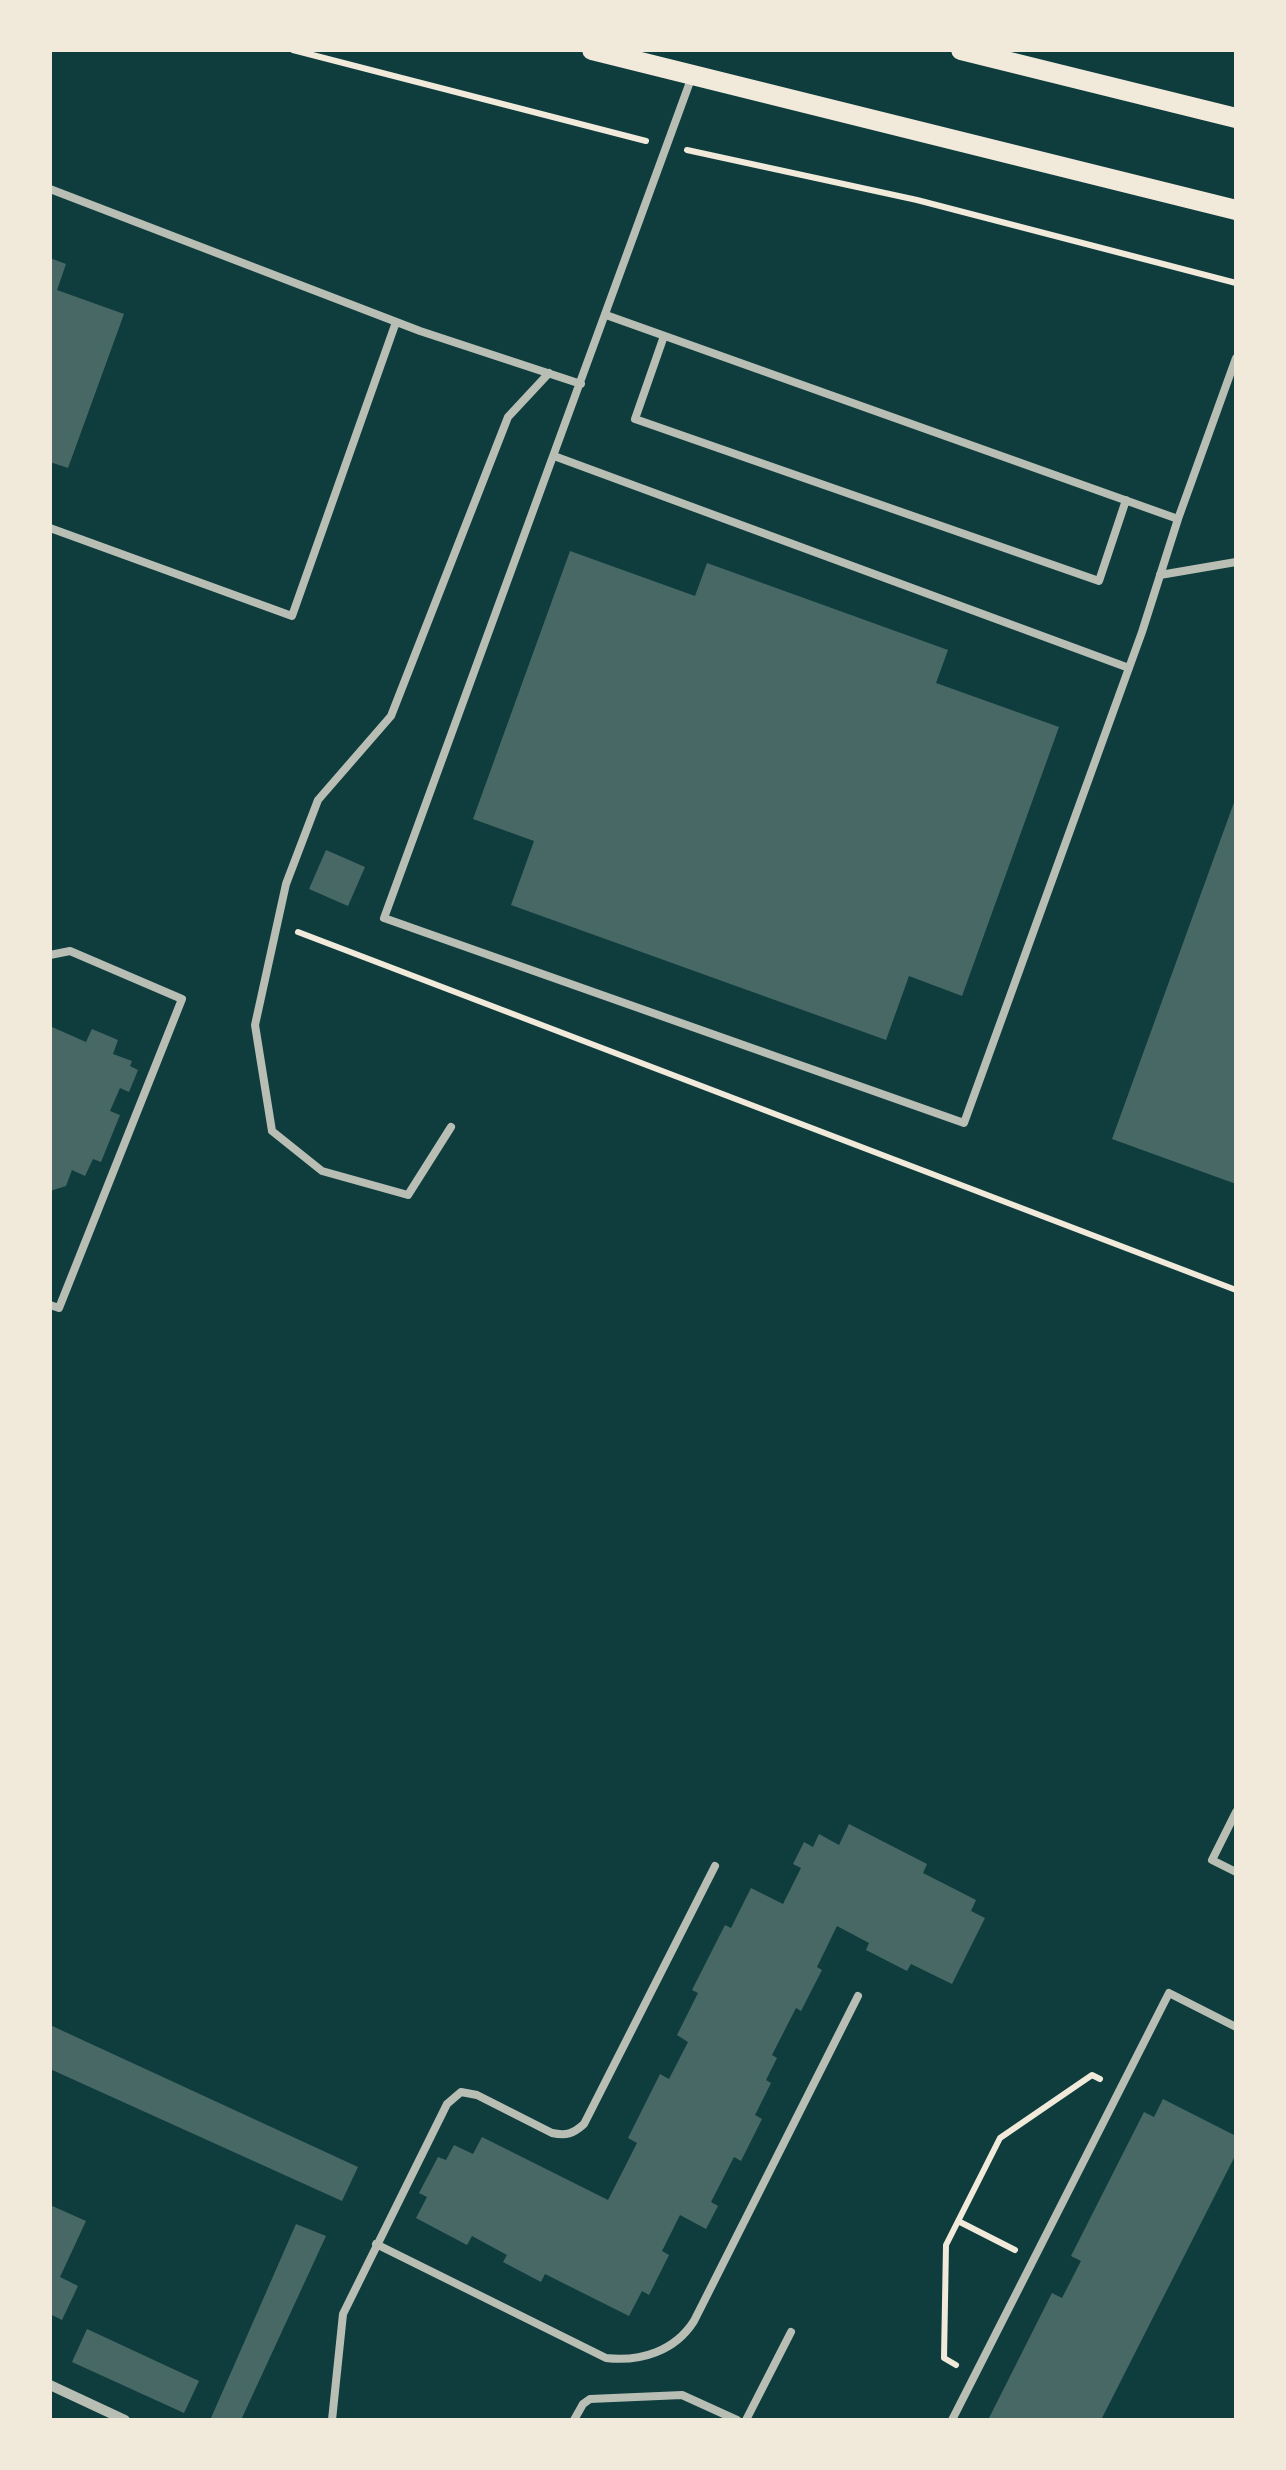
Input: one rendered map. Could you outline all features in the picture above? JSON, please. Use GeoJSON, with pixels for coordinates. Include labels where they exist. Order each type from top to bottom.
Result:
{"type":"FeatureCollection","features":[{"type":"Feature","properties":{"kind":"main road"},"geometry":{"type":"LineString","coordinates":[[592,50],[1236,210]]}},
{"type":"Feature","properties":{"kind":"main road"},"geometry":{"type":"LineString","coordinates":[[961,50],[1236,118]]}},
{"type":"Feature","properties":{"kind":"street"},"geometry":{"type":"LineString","coordinates":[[50,2384],[125,2420]]}},
{"type":"Feature","properties":{"kind":"lane"},"geometry":{"type":"LineString","coordinates":[[692,74],[384,918],[964,1123],[1129,668],[1236,358]]}},
{"type":"Feature","properties":{"kind":"lane"},"geometry":{"type":"LineString","coordinates":[[50,189],[396,322],[581,384]]}},
{"type":"Feature","properties":{"kind":"lane"},"geometry":{"type":"LineString","coordinates":[[606,315],[1178,519]]}},
{"type":"Feature","properties":{"kind":"lane"},"geometry":{"type":"LineString","coordinates":[[50,528],[292,616],[396,322]]}},
{"type":"Feature","properties":{"kind":"lane"},"geometry":{"type":"LineString","coordinates":[[664,336],[635,419],[1099,581],[1126,500]]}},
{"type":"Feature","properties":{"kind":"lane"},"geometry":{"type":"LineString","coordinates":[[452,1127],[408,1195],[322,1171],[272,1131],[255,1025],[286,884],[318,800],[391,716],[508,417],[549,372]]}},
{"type":"Feature","properties":{"kind":"lane"},"geometry":{"type":"LineString","coordinates":[[554,456],[1129,668]]}},
{"type":"Feature","properties":{"kind":"lane"},"geometry":{"type":"LineString","coordinates":[[1160,575],[1236,562]]}},
{"type":"Feature","properties":{"kind":"lane"},"geometry":{"type":"LineString","coordinates":[[50,955],[70,951],[182,999],[59,1308],[50,1305]]}},
{"type":"Feature","properties":{"kind":"lane"},"geometry":{"type":"LineString","coordinates":[[1236,1812],[1212,1860],[1236,1872]]}},
{"type":"Feature","properties":{"kind":"lane"},"geometry":{"type":"LineString","coordinates":[[332,2420],[343,2314],[454,2096],[462,2092],[477,2095],[565,2136],[584,2124],[715,1866]]}},
{"type":"Feature","properties":{"kind":"lane"},"geometry":{"type":"LineString","coordinates":[[952,2420],[1169,1993],[1236,2027]]}},
{"type":"Feature","properties":{"kind":"lane"},"geometry":{"type":"LineString","coordinates":[[376,2244],[606,2358],[624,2360],[665,2349],[686,2334],[694,2321],[858,1996]]}},
{"type":"Feature","properties":{"kind":"lane"},"geometry":{"type":"LineString","coordinates":[[746,2420],[791,2332]]}},
{"type":"Feature","properties":{"kind":"lane"},"geometry":{"type":"LineString","coordinates":[[574,2420],[590,2399],[666,2394],[682,2395],[736,2420]]}},
{"type":"Feature","properties":{"kind":"path"},"geometry":{"type":"LineString","coordinates":[[293,50],[665,146],[917,200],[1236,284]]}},
{"type":"Feature","properties":{"kind":"path"},"geometry":{"type":"LineString","coordinates":[[277,924],[1236,1290]]}},
{"type":"Feature","properties":{"kind":"path"},"geometry":{"type":"LineString","coordinates":[[975,2375],[944,2358],[946,2245],[1000,2138],[1092,2075],[1120,2089]]}},
{"type":"Feature","properties":{"kind":"path"},"geometry":{"type":"LineString","coordinates":[[958,2221],[1034,2260]]}},
{"type":"Feature","properties":{"kind":"building"},"geometry":{"type":"Polygon","coordinates":[[[50,258],[66,264],[57,290],[124,314],[68,468],[50,462],[50,258]]]}},
{"type":"Feature","properties":{"kind":"building"},"geometry":{"type":"Polygon","coordinates":[[[570,551],[695,596],[707,563],[948,650],[936,683],[1059,727],[962,996],[909,976],[886,1040],[511,905],[534,841],[473,819],[570,551]]]}},
{"type":"Feature","properties":{"kind":"building"},"geometry":{"type":"Polygon","coordinates":[[[1236,797],[1236,1184],[1112,1139],[1236,797]]]}},
{"type":"Feature","properties":{"kind":"building"},"geometry":{"type":"Polygon","coordinates":[[[326,850],[365,867],[348,906],[309,889],[326,850]]]}},
{"type":"Feature","properties":{"kind":"building"},"geometry":{"type":"Polygon","coordinates":[[[52,1027],[86,1042],[92,1029],[118,1040],[113,1054],[132,1061],[130,1066],[138,1070],[129,1092],[120,1088],[110,1111],[120,1115],[101,1162],[93,1159],[85,1176],[72,1170],[66,1186],[50,1191],[52,1027]]]}},
{"type":"Feature","properties":{"kind":"building"},"geometry":{"type":"Polygon","coordinates":[[[849,1824],[927,1864],[923,1873],[976,1900],[971,1911],[985,1918],[952,1984],[911,1964],[907,1971],[866,1950],[869,1943],[837,1926],[817,1967],[822,1970],[801,2011],[796,2008],[772,2055],[777,2058],[766,2080],[771,2083],[755,2115],[762,2119],[741,2161],[734,2157],[711,2202],[718,2206],[706,2229],[680,2215],[662,2251],[669,2255],[649,2295],[642,2291],[629,2316],[545,2274],[541,2282],[503,2262],[507,2255],[472,2236],[467,2245],[416,2218],[427,2197],[419,2193],[438,2157],[446,2160],[454,2145],[473,2154],[482,2137],[608,2200],[637,2143],[628,2138],[660,2074],[669,2079],[688,2042],[677,2035],[698,1993],[692,1990],[725,1925],[731,1928],[751,1888],[783,1904],[801,1868],[793,1864],[804,1842],[813,1847],[819,1834],[839,1845],[849,1824]]]}},
{"type":"Feature","properties":{"kind":"building"},"geometry":{"type":"Polygon","coordinates":[[[50,2025],[358,2167],[342,2201],[50,2069],[50,2025]]]}},
{"type":"Feature","properties":{"kind":"building"},"geometry":{"type":"Polygon","coordinates":[[[1163,2099],[1236,2136],[1236,2154],[1101,2420],[988,2420],[1052,2293],[1062,2298],[1081,2261],[1071,2256],[1144,2112],[1154,2117],[1163,2099]]]}},
{"type":"Feature","properties":{"kind":"building"},"geometry":{"type":"Polygon","coordinates":[[[50,2205],[86,2221],[60,2277],[78,2286],[62,2320],[50,2314],[50,2205]]]}},
{"type":"Feature","properties":{"kind":"building"},"geometry":{"type":"Polygon","coordinates":[[[296,2224],[326,2236],[241,2420],[215,2420],[211,2418],[296,2224]]]}},
{"type":"Feature","properties":{"kind":"building"},"geometry":{"type":"Polygon","coordinates":[[[87,2329],[199,2381],[184,2413],[72,2362],[87,2329]]]}}]}
